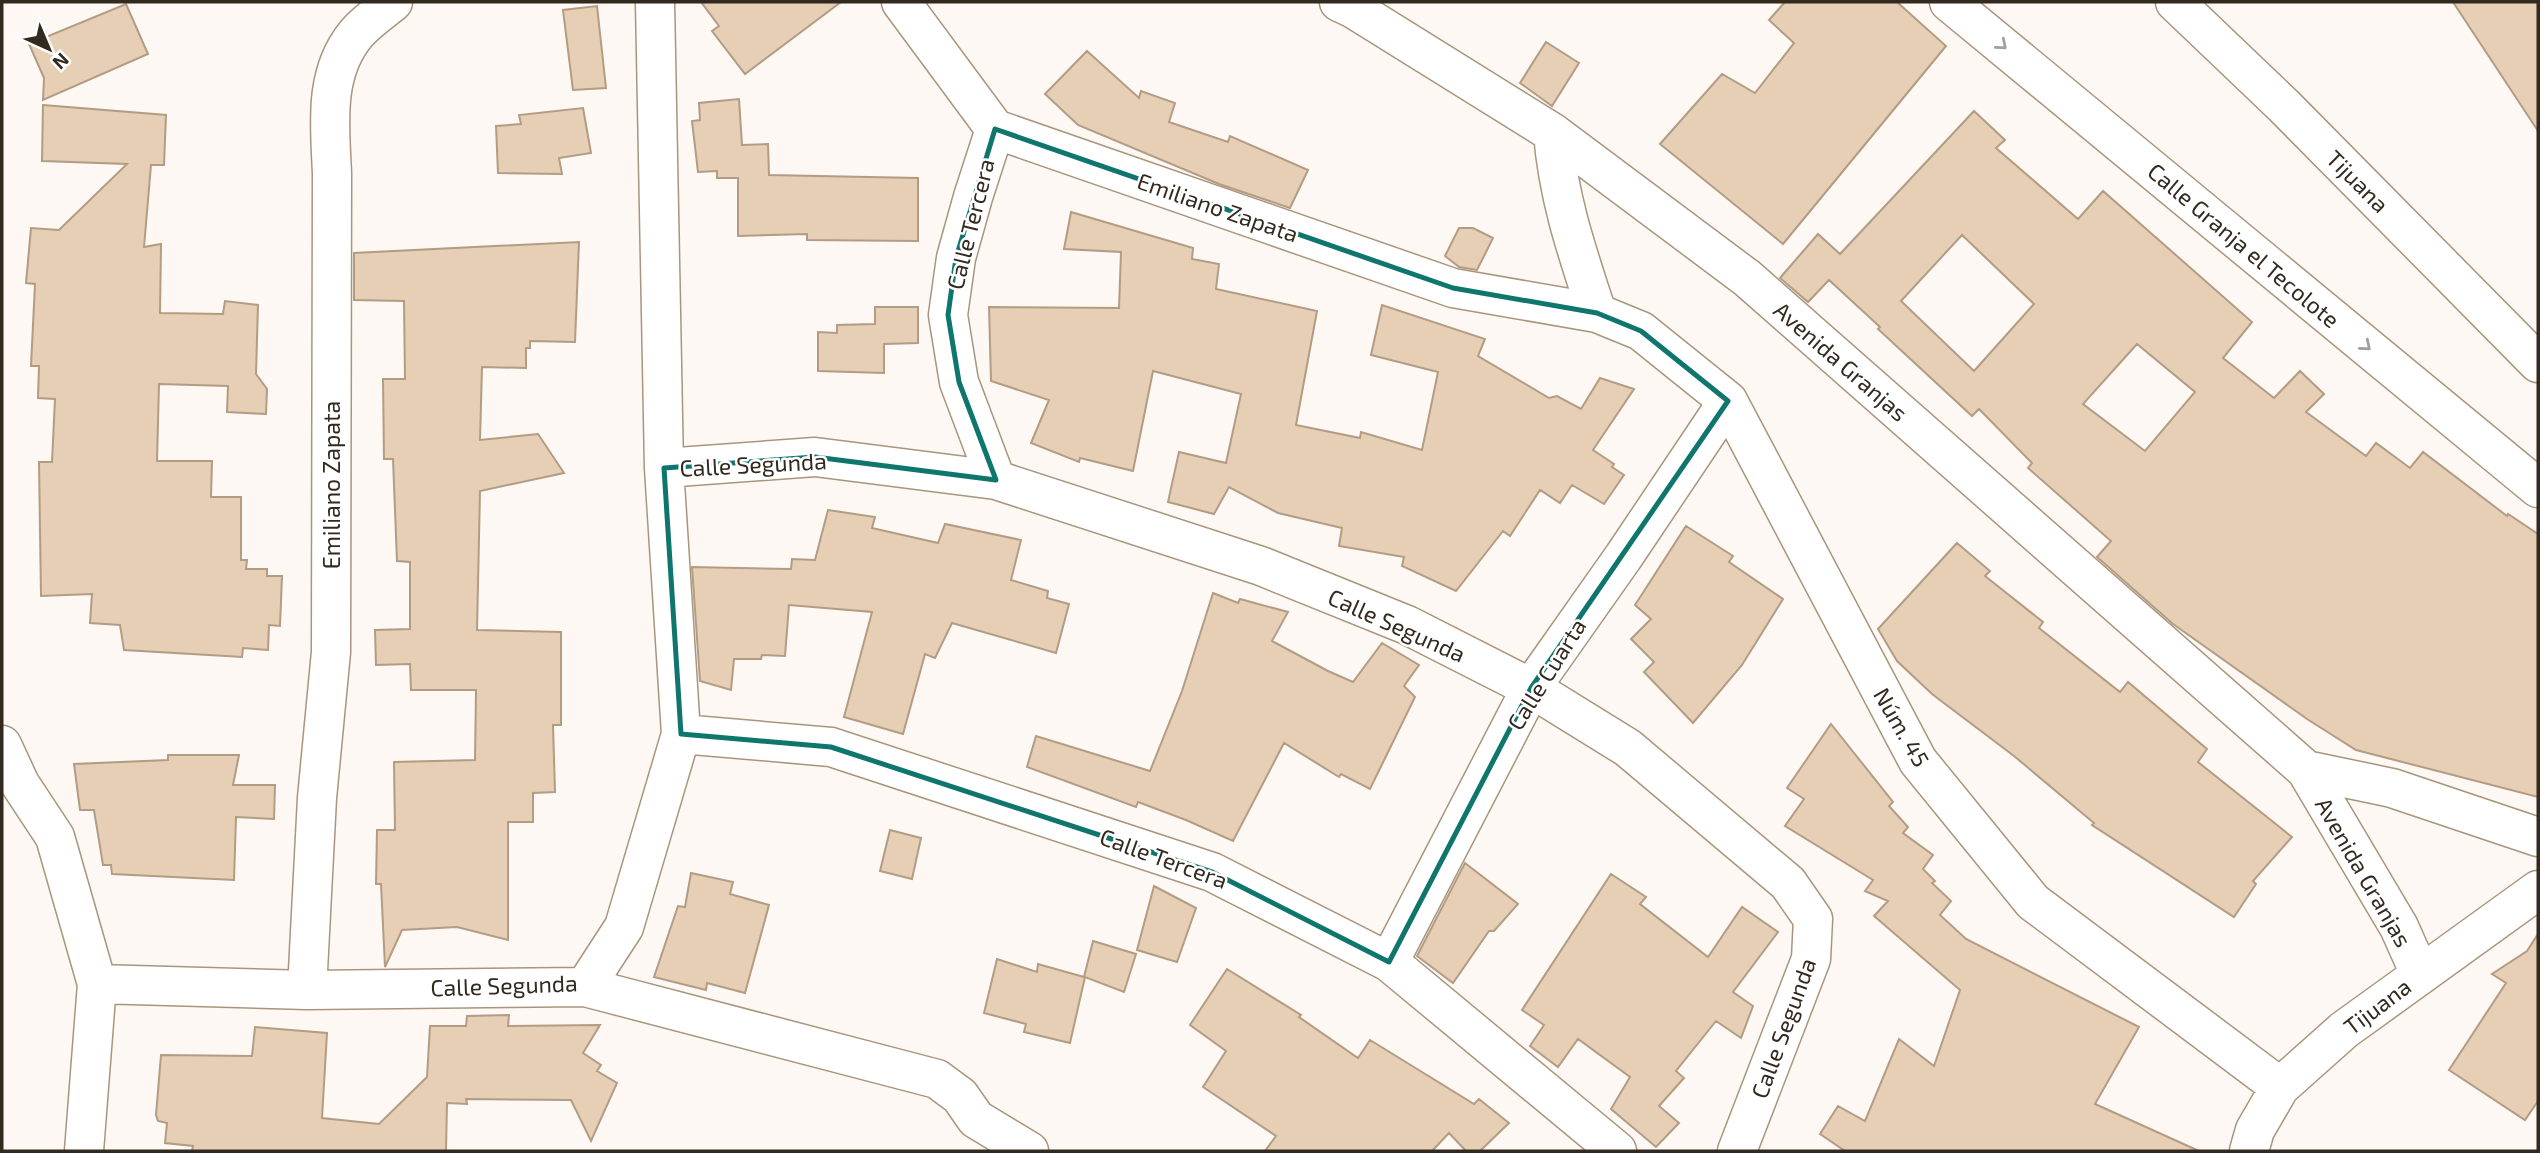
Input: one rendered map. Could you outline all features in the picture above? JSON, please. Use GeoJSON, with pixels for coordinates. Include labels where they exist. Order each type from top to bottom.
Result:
{"type":"FeatureCollection","features":[{"type":"Feature","properties":{"kind":"street","name":"Emiliano Zapata"},"geometry":{"type":"LineString","coordinates":[[307,990],[317,798],[331,652],[332,174],[329,102],[338,62],[356,33],[393,2]]}},
{"type":"Feature","properties":{"kind":"street","name":"Calle Segunda"},"geometry":{"type":"LineString","coordinates":[[97,984],[307,990],[585,987],[624,927],[681,734],[664,468],[655,2]]}},
{"type":"Feature","properties":{"kind":"street"},"geometry":{"type":"LineString","coordinates":[[901,2],[995,129]]}},
{"type":"Feature","properties":{"kind":"street","name":"Calle Granja el Tecolote"},"geometry":{"type":"LineString","coordinates":[[1950,2],[2538,488]]}},
{"type":"Feature","properties":{"kind":"street","name":"Tijuana"},"geometry":{"type":"LineString","coordinates":[[2175,2],[2284,106],[2538,363]]}},
{"type":"Feature","properties":{"kind":"street","name":"Avenida Granjas"},"geometry":{"type":"LineString","coordinates":[[1350,4],[1553,133],[1747,278],[2306,770],[2399,927],[2420,974]]}},
{"type":"Feature","properties":{"kind":"street","name":"Emiliano Zapata"},"geometry":{"type":"LineString","coordinates":[[995,129],[1453,288],[1597,313]]}},
{"type":"Feature","properties":{"kind":"street","name":"Calle Tercera"},"geometry":{"type":"LineString","coordinates":[[995,129],[956,258],[948,315],[959,382],[996,480]]}},
{"type":"Feature","properties":{"kind":"street"},"geometry":{"type":"LineString","coordinates":[[1553,133],[1556,172],[1568,227],[1597,313]]}},
{"type":"Feature","properties":{"kind":"street","name":"Núm. 45"},"geometry":{"type":"LineString","coordinates":[[1597,313],[1641,331],[1728,401],[1918,761],[2032,902],[2280,1087]]}},
{"type":"Feature","properties":{"kind":"street","name":"Calle Cuarta"},"geometry":{"type":"LineString","coordinates":[[1389,962],[1531,688],[1728,401]]}},
{"type":"Feature","properties":{"kind":"street","name":"Calle Segunda"},"geometry":{"type":"LineString","coordinates":[[664,468],[815,457],[996,480],[1261,566],[1407,625],[1531,688],[1628,748],[1788,883],[1813,919],[1811,958],[1737,1151]]}},
{"type":"Feature","properties":{"kind":"street","name":"Calle Tercera"},"geometry":{"type":"LineString","coordinates":[[681,734],[831,747],[1212,872],[1389,962],[1617,1151]]}},
{"type":"Feature","properties":{"kind":"street"},"geometry":{"type":"LineString","coordinates":[[2,745],[20,784],[55,837],[97,984],[85,1151]]}},
{"type":"Feature","properties":{"kind":"street","name":"Avenida Granjas"},"geometry":{"type":"LineString","coordinates":[[2306,770],[2392,788],[2538,837]]}},
{"type":"Feature","properties":{"kind":"street","name":"Tijuana"},"geometry":{"type":"LineString","coordinates":[[2249,1151],[2255,1130],[2280,1087],[2344,1030],[2538,890]]}},
{"type":"Feature","properties":{"kind":"street"},"geometry":{"type":"LineString","coordinates":[[585,987],[937,1079],[960,1096],[977,1135],[1029,1151]]}},
{"type":"Feature","properties":{"kind":"highlighted area"},"geometry":{"type":"Polygon","coordinates":[[[995,129],[1453,288],[1597,313],[1641,331],[1728,401],[1531,688],[1389,962],[1212,872],[831,747],[681,734],[664,468],[815,457],[996,480],[959,382],[948,315],[956,258],[995,129]]]}},
{"type":"Feature","properties":{"kind":"building"},"geometry":{"type":"Polygon","coordinates":[[[701,2],[841,2],[745,74],[712,31],[719,26],[701,2]]]}},
{"type":"Feature","properties":{"kind":"building"},"geometry":{"type":"Polygon","coordinates":[[[1785,2],[1897,2],[1946,46],[1783,244],[1660,144],[1722,74],[1755,93],[1794,43],[1769,20],[1785,2]]]}},
{"type":"Feature","properties":{"kind":"building"},"geometry":{"type":"Polygon","coordinates":[[[2453,2],[2538,2],[2538,131],[2453,2]]]}},
{"type":"Feature","properties":{"kind":"building"},"geometry":{"type":"Polygon","coordinates":[[[126,4],[148,54],[43,100],[44,78],[29,44],[126,4]]]}},
{"type":"Feature","properties":{"kind":"building"},"geometry":{"type":"Polygon","coordinates":[[[597,6],[606,88],[573,90],[563,10],[597,6]]]}},
{"type":"Feature","properties":{"kind":"building"},"geometry":{"type":"Polygon","coordinates":[[[1546,42],[1579,63],[1552,106],[1520,83],[1546,42]]]}},
{"type":"Feature","properties":{"kind":"building"},"geometry":{"type":"Polygon","coordinates":[[[1087,51],[1139,98],[1141,91],[1175,103],[1169,122],[1228,142],[1230,136],[1308,170],[1290,208],[1219,184],[1078,125],[1045,94],[1087,51]]]}},
{"type":"Feature","properties":{"kind":"building"},"geometry":{"type":"Polygon","coordinates":[[[739,99],[742,145],[768,144],[769,175],[918,178],[918,241],[807,240],[807,234],[738,236],[738,178],[717,178],[717,171],[698,172],[692,121],[700,120],[699,103],[739,99]]]}},
{"type":"Feature","properties":{"kind":"building"},"geometry":{"type":"Polygon","coordinates":[[[43,105],[166,115],[164,165],[151,165],[144,247],[161,244],[160,313],[223,314],[225,301],[258,305],[256,374],[267,389],[266,414],[227,412],[228,386],[159,384],[157,461],[212,461],[211,497],[241,497],[241,560],[247,560],[246,569],[267,569],[267,576],[282,576],[280,626],[269,625],[268,650],[243,648],[242,657],[124,650],[120,625],[90,623],[92,594],[41,596],[39,462],[52,462],[55,399],[38,398],[39,366],[31,366],[35,284],[26,283],[31,228],[59,230],[127,164],[42,161],[43,105]]]}},
{"type":"Feature","properties":{"kind":"building"},"geometry":{"type":"Polygon","coordinates":[[[583,108],[591,153],[559,158],[562,174],[498,173],[496,126],[521,124],[519,115],[583,108]]]}},
{"type":"Feature","properties":{"kind":"building"},"geometry":{"type":"Polygon","coordinates":[[[1974,111],[2005,140],[1996,148],[2078,219],[2103,191],[2252,322],[2223,358],[2274,398],[2300,371],[2324,394],[2306,412],[2366,456],[2376,443],[2410,468],[2423,452],[2507,516],[2508,514],[2538,534],[2538,797],[2356,750],[2307,719],[2173,624],[2097,557],[2111,541],[2028,468],[2032,463],[1979,409],[1972,416],[1829,280],[1808,302],[1780,278],[1818,234],[1840,254],[1974,111]],[[1962,235],[1901,301],[1974,371],[2034,304],[1962,235]],[[2137,344],[2083,404],[2145,451],[2195,392],[2137,344]]]}},
{"type":"Feature","properties":{"kind":"building"},"geometry":{"type":"Polygon","coordinates":[[[1071,212],[1193,248],[1192,259],[1219,264],[1216,289],[1317,311],[1296,425],[1360,438],[1361,432],[1422,450],[1438,372],[1371,355],[1382,305],[1485,339],[1478,356],[1549,398],[1557,396],[1581,409],[1600,378],[1634,389],[1593,450],[1614,464],[1612,467],[1624,475],[1604,504],[1572,485],[1560,503],[1540,490],[1510,536],[1503,531],[1456,591],[1402,566],[1404,557],[1339,546],[1342,528],[1278,513],[1229,487],[1214,514],[1168,502],[1179,452],[1226,463],[1241,394],[1153,371],[1133,471],[1080,458],[1079,462],[1031,443],[1049,400],[991,381],[989,307],[1119,308],[1121,252],[1064,249],[1071,212]]]}},
{"type":"Feature","properties":{"kind":"building"},"geometry":{"type":"Polygon","coordinates":[[[1459,228],[1473,228],[1493,238],[1477,270],[1459,267],[1445,256],[1459,228]]]}},
{"type":"Feature","properties":{"kind":"building"},"geometry":{"type":"Polygon","coordinates":[[[579,242],[575,342],[530,341],[530,348],[526,348],[526,368],[482,367],[480,440],[538,434],[564,473],[480,491],[477,630],[561,632],[561,725],[553,725],[555,792],[533,793],[533,822],[508,822],[508,940],[457,927],[402,930],[385,967],[381,884],[376,884],[377,830],[395,830],[394,762],[475,760],[476,690],[411,690],[410,664],[376,665],[375,630],[410,629],[410,562],[397,561],[393,459],[384,459],[383,379],[405,379],[404,301],[354,300],[354,253],[579,242]]]}},
{"type":"Feature","properties":{"kind":"building"},"geometry":{"type":"Polygon","coordinates":[[[875,307],[918,307],[918,343],[884,344],[884,373],[818,371],[818,332],[837,333],[837,325],[875,324],[875,307]]]}},
{"type":"Feature","properties":{"kind":"building"},"geometry":{"type":"Polygon","coordinates":[[[828,510],[875,517],[872,528],[938,543],[945,524],[1021,540],[1011,580],[1048,591],[1047,598],[1069,604],[1056,653],[952,623],[935,658],[925,654],[903,734],[844,717],[872,612],[789,605],[785,656],[762,655],[761,659],[734,659],[731,690],[700,681],[692,567],[791,569],[792,559],[815,560],[828,510]]]}},
{"type":"Feature","properties":{"kind":"building"},"geometry":{"type":"Polygon","coordinates":[[[1686,526],[1733,556],[1729,562],[1783,599],[1742,665],[1693,723],[1644,672],[1654,662],[1631,639],[1651,619],[1635,605],[1686,526]]]}},
{"type":"Feature","properties":{"kind":"building"},"geometry":{"type":"Polygon","coordinates":[[[1957,543],[1990,571],[1985,576],[2043,622],[2039,628],[2120,692],[2128,682],[2207,749],[2198,762],[2292,837],[2253,881],[2256,884],[2234,917],[2092,825],[2094,823],[2014,756],[1932,694],[1897,661],[1878,629],[1957,543]]]}},
{"type":"Feature","properties":{"kind":"building"},"geometry":{"type":"Polygon","coordinates":[[[1213,593],[1238,603],[1240,599],[1288,612],[1272,641],[1353,682],[1382,643],[1419,665],[1404,686],[1415,697],[1370,789],[1341,774],[1339,777],[1284,743],[1233,841],[1138,802],[1136,807],[1027,767],[1036,736],[1150,771],[1182,691],[1213,593]]]}},
{"type":"Feature","properties":{"kind":"building"},"geometry":{"type":"Polygon","coordinates":[[[1831,724],[1893,802],[1889,806],[1908,827],[1903,833],[1933,855],[1923,869],[1935,881],[1932,883],[1951,901],[1940,915],[1966,939],[2139,1027],[2095,1104],[2199,1151],[1845,1151],[1820,1134],[1838,1106],[1865,1121],[1899,1039],[1934,1066],[1960,990],[1874,916],[1888,901],[1865,891],[1873,880],[1785,826],[1804,799],[1787,788],[1831,724]]]}},
{"type":"Feature","properties":{"kind":"building"},"geometry":{"type":"Polygon","coordinates":[[[168,755],[239,755],[233,785],[275,785],[274,819],[236,817],[234,880],[112,874],[111,865],[103,865],[94,810],[80,810],[74,764],[168,760],[168,755]]]}},
{"type":"Feature","properties":{"kind":"building"},"geometry":{"type":"Polygon","coordinates":[[[890,830],[921,838],[912,879],[880,871],[890,830]]]}},
{"type":"Feature","properties":{"kind":"building"},"geometry":{"type":"Polygon","coordinates":[[[1465,863],[1518,904],[1494,931],[1489,931],[1453,983],[1417,956],[1465,863]]]}},
{"type":"Feature","properties":{"kind":"building"},"geometry":{"type":"Polygon","coordinates":[[[691,873],[733,882],[730,894],[769,905],[745,993],[707,983],[706,990],[654,977],[678,906],[685,907],[691,873]]]}},
{"type":"Feature","properties":{"kind":"building"},"geometry":{"type":"Polygon","coordinates":[[[1611,874],[1646,897],[1640,904],[1708,957],[1742,907],[1778,932],[1733,992],[1753,1006],[1741,1038],[1716,1021],[1676,1071],[1684,1078],[1659,1106],[1679,1123],[1656,1147],[1611,1109],[1630,1077],[1578,1039],[1558,1067],[1530,1046],[1544,1025],[1522,1010],[1611,874]]]}},
{"type":"Feature","properties":{"kind":"building"},"geometry":{"type":"Polygon","coordinates":[[[1154,886],[1196,908],[1177,962],[1137,950],[1154,886]]]}},
{"type":"Feature","properties":{"kind":"building"},"geometry":{"type":"Polygon","coordinates":[[[2538,934],[2538,1101],[2525,1120],[2449,1070],[2506,983],[2492,974],[2527,951],[2538,934]]]}},
{"type":"Feature","properties":{"kind":"building"},"geometry":{"type":"Polygon","coordinates":[[[1093,941],[1136,954],[1124,992],[1085,977],[1070,1043],[1024,1032],[1026,1024],[984,1013],[997,959],[1037,972],[1038,964],[1084,977],[1093,941]]]}},
{"type":"Feature","properties":{"kind":"building"},"geometry":{"type":"Polygon","coordinates":[[[1227,969],[1301,1015],[1299,1017],[1358,1058],[1370,1040],[1474,1104],[1479,1099],[1509,1123],[1480,1151],[1466,1151],[1449,1133],[1432,1151],[1265,1151],[1276,1136],[1203,1087],[1226,1051],[1190,1025],[1227,969]]]}},
{"type":"Feature","properties":{"kind":"building"},"geometry":{"type":"Polygon","coordinates":[[[509,1015],[508,1026],[600,1025],[583,1053],[601,1065],[597,1071],[617,1083],[591,1141],[571,1100],[466,1099],[467,1104],[447,1103],[446,1151],[192,1151],[193,1146],[165,1143],[167,1123],[158,1121],[156,1115],[161,1055],[252,1056],[255,1027],[327,1033],[322,1118],[379,1124],[427,1077],[430,1026],[466,1026],[467,1016],[509,1015]]]}}]}
